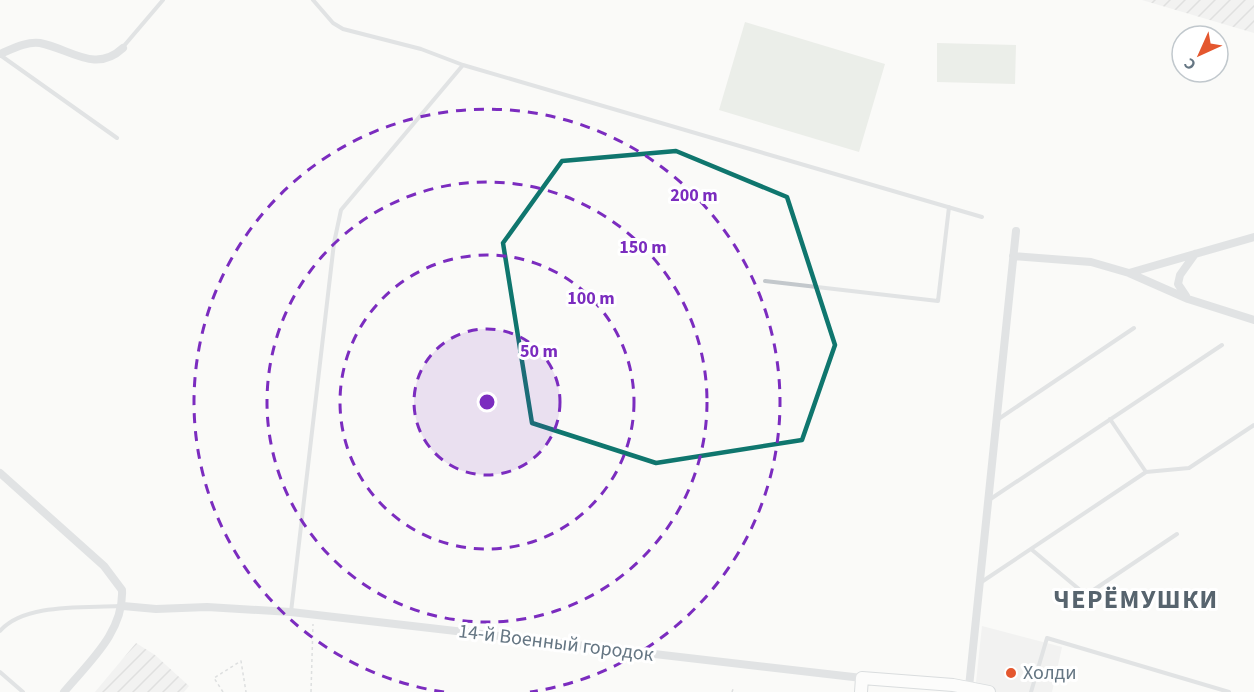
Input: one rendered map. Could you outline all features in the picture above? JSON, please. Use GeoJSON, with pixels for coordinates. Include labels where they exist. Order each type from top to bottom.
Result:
{"type":"FeatureCollection","features":[{"type":"Feature","properties":{"kind":"street"},"geometry":{"type":"LineString","coordinates":[[0,54],[38,42],[92,60],[104,60],[123,48]]}},
{"type":"Feature","properties":{"kind":"street"},"geometry":{"type":"LineString","coordinates":[[969,687],[1016,231]]}},
{"type":"Feature","properties":{"kind":"street"},"geometry":{"type":"LineString","coordinates":[[1129,273],[1254,237]]}},
{"type":"Feature","properties":{"kind":"street"},"geometry":{"type":"LineString","coordinates":[[1188,298],[1178,284],[1180,275],[1195,254]]}},
{"type":"Feature","properties":{"kind":"street"},"geometry":{"type":"LineString","coordinates":[[1013,256],[1091,262],[1129,273],[1188,298],[1254,320]]}},
{"type":"Feature","properties":{"kind":"street"},"geometry":{"type":"LineString","coordinates":[[0,473],[114,577],[122,590],[123,606],[120,619],[109,637],[64,692]]}},
{"type":"Feature","properties":{"kind":"street","name":"14-й Военный городок"},"geometry":{"type":"LineString","coordinates":[[123,606],[156,609],[207,607],[291,612],[862,678],[969,687],[989,692]]}},
{"type":"Feature","properties":{"kind":"street"},"geometry":{"type":"LineString","coordinates":[[861,692],[862,678]]}},
{"type":"Feature","properties":{"kind":"lane"},"geometry":{"type":"LineString","coordinates":[[123,48],[162,0]]}},
{"type":"Feature","properties":{"kind":"lane"},"geometry":{"type":"LineString","coordinates":[[313,0],[333,23],[343,29],[421,49],[463,65],[982,217]]}},
{"type":"Feature","properties":{"kind":"lane"},"geometry":{"type":"LineString","coordinates":[[0,54],[117,138]]}},
{"type":"Feature","properties":{"kind":"lane"},"geometry":{"type":"LineString","coordinates":[[291,612],[334,243],[341,210],[463,65]]}},
{"type":"Feature","properties":{"kind":"lane"},"geometry":{"type":"LineString","coordinates":[[765,281],[938,301],[949,207]]}},
{"type":"Feature","properties":{"kind":"lane"},"geometry":{"type":"LineString","coordinates":[[996,420],[1134,328]]}},
{"type":"Feature","properties":{"kind":"lane"},"geometry":{"type":"LineString","coordinates":[[988,500],[1222,345]]}},
{"type":"Feature","properties":{"kind":"lane"},"geometry":{"type":"LineString","coordinates":[[1110,419],[1146,472]]}},
{"type":"Feature","properties":{"kind":"lane"},"geometry":{"type":"LineString","coordinates":[[980,583],[1146,472],[1189,468],[1254,425]]}},
{"type":"Feature","properties":{"kind":"lane"},"geometry":{"type":"LineString","coordinates":[[1031,549],[1086,595],[1177,534]]}},
{"type":"Feature","properties":{"kind":"lane"},"geometry":{"type":"LineString","coordinates":[[0,631],[18,616],[34,612],[123,606]]}},
{"type":"Feature","properties":{"kind":"lane"},"geometry":{"type":"LineString","coordinates":[[1031,692],[1047,638],[1229,692]]}},
{"type":"Feature","properties":{"kind":"lane"},"geometry":{"type":"LineString","coordinates":[[0,672],[23,692]]}},
{"type":"Feature","properties":{"kind":"path"},"geometry":{"type":"LineString","coordinates":[[311,692],[313,615]]}},
{"type":"Feature","properties":{"kind":"path"},"geometry":{"type":"LineString","coordinates":[[223,692],[214,678],[241,661],[246,692]]}},
{"type":"Feature","properties":{"kind":"highlighted area"},"geometry":{"type":"Polygon","coordinates":[[[676,151],[787,197],[835,345],[802,440],[656,463],[532,423],[503,243],[562,161],[676,151]]]}},
{"type":"Feature","properties":{"kind":"shaded area"},"geometry":{"type":"Polygon","coordinates":[[[1142,0],[1254,0],[1254,33],[1230,26],[1230,24],[1142,0]]]}},
{"type":"Feature","properties":{"kind":"shaded area"},"geometry":{"type":"Polygon","coordinates":[[[745,22],[885,64],[859,152],[719,110],[745,22]]]}},
{"type":"Feature","properties":{"kind":"shaded area"},"geometry":{"type":"Polygon","coordinates":[[[937,43],[1016,45],[1015,84],[937,82],[937,43]]]}},
{"type":"Feature","properties":{"kind":"shaded area"},"geometry":{"type":"Polygon","coordinates":[[[982,626],[1062,647],[1052,692],[975,692],[982,626]]]}},
{"type":"Feature","properties":{"kind":"shaded area"},"geometry":{"type":"Polygon","coordinates":[[[136,643],[155,655],[189,686],[184,692],[95,692],[136,643]]]}},
{"type":"Feature","properties":{"kind":"place","name":"Холди"},"geometry":{"type":"Point","coordinates":[1011,673]}},
{"type":"Feature","properties":{"kind":"district","name":"ЧЕРЁМУШКИ"},"geometry":{"type":"Point","coordinates":[1136,599]}}]}
